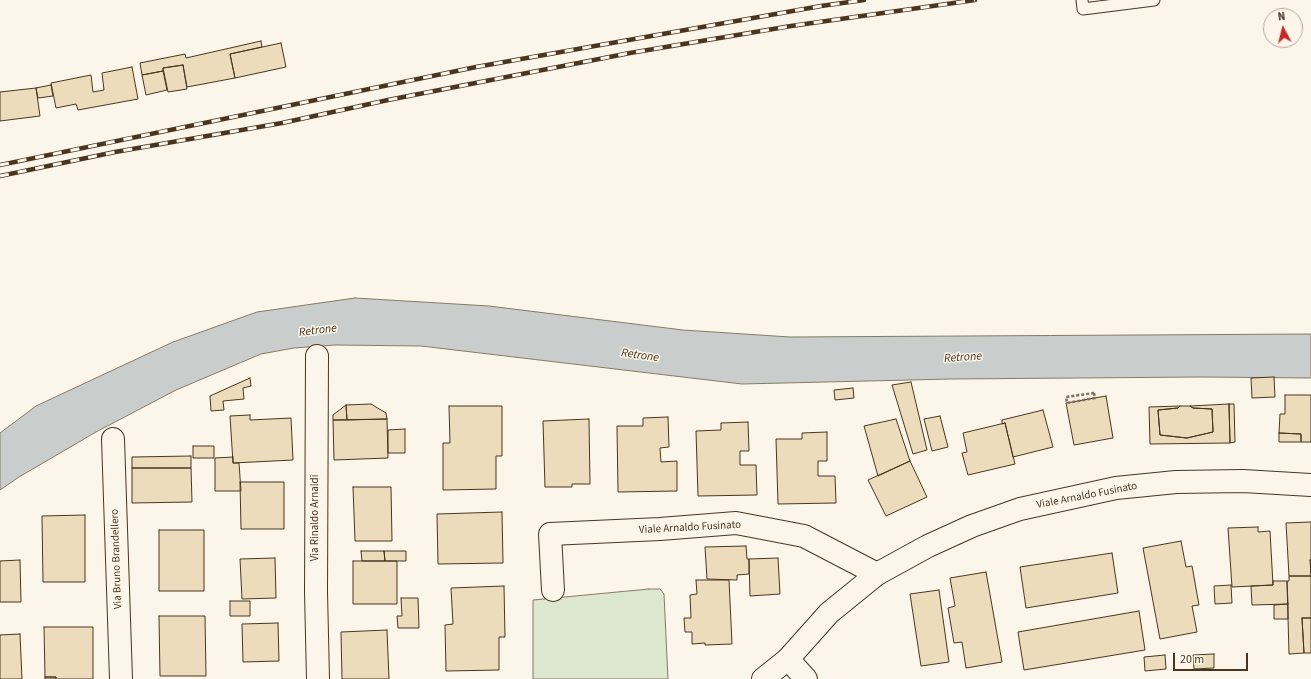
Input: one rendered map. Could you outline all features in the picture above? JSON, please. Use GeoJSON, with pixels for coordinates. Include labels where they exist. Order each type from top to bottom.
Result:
{"type":"FeatureCollection","features":[{"type":"Feature","properties":{"kind":"street","name":"Via Rinaldo Arnaldi"},"geometry":{"type":"LineString","coordinates":[[317,356],[316,592],[318,679]]}},
{"type":"Feature","properties":{"kind":"street","name":"Via Bruno Brandellero"},"geometry":{"type":"LineString","coordinates":[[113,439],[121,679]]}},
{"type":"Feature","properties":{"kind":"street","name":"Viale Arnaldo Fusinato"},"geometry":{"type":"LineString","coordinates":[[762,679],[788,659],[829,613],[877,574],[928,546],[972,526],[1020,509],[1116,488],[1176,482],[1243,481],[1311,485]]}},
{"type":"Feature","properties":{"kind":"street","name":"Viale Arnaldo Fusinato"},"geometry":{"type":"LineString","coordinates":[[553,590],[550,534],[660,529],[736,523],[804,536],[877,574]]}},
{"type":"Feature","properties":{"kind":"street"},"geometry":{"type":"LineString","coordinates":[[788,659],[806,679]]}},
{"type":"Feature","properties":{"kind":"lane"},"geometry":{"type":"LineString","coordinates":[[1082,0],[1083,8],[1154,0]]}},
{"type":"Feature","properties":{"kind":"path"},"geometry":{"type":"LineString","coordinates":[[1094,393],[1095,398],[1067,403],[1066,397],[1094,393]]}},
{"type":"Feature","properties":{"kind":"green space"},"geometry":{"type":"Polygon","coordinates":[[[660,589],[664,594],[668,679],[533,679],[533,600],[660,589]]]}},
{"type":"Feature","properties":{"kind":"water","name":"Retrone"},"geometry":{"type":"Polygon","coordinates":[[[355,298],[489,306],[683,330],[790,337],[1311,334],[1311,378],[1200,377],[951,379],[742,384],[421,346],[335,345],[294,348],[261,354],[176,390],[96,432],[19,477],[0,490],[0,433],[36,406],[173,342],[257,312],[355,298]]]}},
{"type":"Feature","properties":{"kind":"building"},"geometry":{"type":"Polygon","coordinates":[[[261,41],[262,47],[230,54],[235,78],[187,87],[183,65],[163,68],[163,71],[142,75],[140,63],[185,54],[186,58],[261,41]]]}},
{"type":"Feature","properties":{"kind":"building"},"geometry":{"type":"Polygon","coordinates":[[[281,43],[286,67],[235,78],[230,54],[281,43]]]}},
{"type":"Feature","properties":{"kind":"building"},"geometry":{"type":"Polygon","coordinates":[[[183,65],[187,89],[168,92],[163,68],[183,65]]]}},
{"type":"Feature","properties":{"kind":"building"},"geometry":{"type":"Polygon","coordinates":[[[132,67],[138,99],[78,110],[76,104],[56,108],[51,83],[91,75],[93,92],[104,90],[102,73],[132,67]]]}},
{"type":"Feature","properties":{"kind":"building"},"geometry":{"type":"Polygon","coordinates":[[[163,71],[167,90],[146,95],[142,75],[163,71]]]}},
{"type":"Feature","properties":{"kind":"building"},"geometry":{"type":"Polygon","coordinates":[[[51,85],[53,96],[38,98],[36,88],[51,85]]]}},
{"type":"Feature","properties":{"kind":"building"},"geometry":{"type":"Polygon","coordinates":[[[36,88],[40,116],[0,121],[0,92],[36,88]]]}},
{"type":"Feature","properties":{"kind":"building"},"geometry":{"type":"Polygon","coordinates":[[[1274,377],[1275,397],[1252,398],[1251,378],[1274,377]]]}},
{"type":"Feature","properties":{"kind":"building"},"geometry":{"type":"Polygon","coordinates":[[[250,378],[251,386],[243,388],[244,399],[223,401],[224,410],[211,411],[210,396],[250,378]]]}},
{"type":"Feature","properties":{"kind":"building"},"geometry":{"type":"Polygon","coordinates":[[[911,382],[927,450],[913,454],[892,385],[911,382]]]}},
{"type":"Feature","properties":{"kind":"building"},"geometry":{"type":"Polygon","coordinates":[[[853,388],[854,398],[835,400],[834,390],[853,388]]]}},
{"type":"Feature","properties":{"kind":"building"},"geometry":{"type":"Polygon","coordinates":[[[1285,395],[1311,395],[1311,442],[1301,442],[1301,434],[1279,433],[1280,414],[1285,414],[1285,395]]]}},
{"type":"Feature","properties":{"kind":"building"},"geometry":{"type":"Polygon","coordinates":[[[1106,396],[1113,438],[1074,445],[1066,403],[1106,396]]]}},
{"type":"Feature","properties":{"kind":"building"},"geometry":{"type":"Polygon","coordinates":[[[371,404],[386,413],[387,419],[347,420],[346,405],[371,404]]]}},
{"type":"Feature","properties":{"kind":"building"},"geometry":{"type":"Polygon","coordinates":[[[1229,404],[1230,443],[1150,444],[1149,407],[1180,406],[1178,408],[1158,410],[1160,435],[1187,438],[1213,432],[1212,409],[1193,408],[1190,406],[1229,404]]]}},
{"type":"Feature","properties":{"kind":"building"},"geometry":{"type":"Polygon","coordinates":[[[1229,404],[1234,404],[1235,442],[1230,443],[1229,404]]]}},
{"type":"Feature","properties":{"kind":"building"},"geometry":{"type":"Polygon","coordinates":[[[346,405],[347,420],[333,420],[333,415],[346,405]]]}},
{"type":"Feature","properties":{"kind":"building"},"geometry":{"type":"Polygon","coordinates":[[[449,406],[502,406],[502,456],[496,456],[496,489],[443,490],[443,443],[450,443],[449,406]]]}},
{"type":"Feature","properties":{"kind":"building"},"geometry":{"type":"Polygon","coordinates":[[[1180,406],[1212,409],[1213,432],[1187,438],[1160,435],[1158,410],[1178,408],[1180,406]]]}},
{"type":"Feature","properties":{"kind":"building"},"geometry":{"type":"Polygon","coordinates":[[[1043,410],[1053,447],[1013,457],[1005,423],[1002,424],[1002,420],[1043,410]]]}},
{"type":"Feature","properties":{"kind":"building"},"geometry":{"type":"Polygon","coordinates":[[[250,415],[250,420],[291,418],[293,460],[233,463],[230,416],[250,415]]]}},
{"type":"Feature","properties":{"kind":"building"},"geometry":{"type":"Polygon","coordinates":[[[940,416],[948,447],[932,451],[924,419],[940,416]]]}},
{"type":"Feature","properties":{"kind":"building"},"geometry":{"type":"Polygon","coordinates":[[[668,417],[669,447],[660,448],[661,462],[677,461],[677,491],[618,492],[617,426],[643,426],[643,418],[668,417]]]}},
{"type":"Feature","properties":{"kind":"building"},"geometry":{"type":"Polygon","coordinates":[[[387,419],[388,458],[334,460],[333,420],[387,419]]]}},
{"type":"Feature","properties":{"kind":"building"},"geometry":{"type":"Polygon","coordinates":[[[589,419],[590,484],[572,484],[572,487],[545,487],[543,421],[589,419]]]}},
{"type":"Feature","properties":{"kind":"building"},"geometry":{"type":"Polygon","coordinates":[[[896,419],[910,461],[878,476],[864,426],[896,419]]]}},
{"type":"Feature","properties":{"kind":"building"},"geometry":{"type":"Polygon","coordinates":[[[748,422],[749,451],[740,451],[740,465],[756,465],[757,495],[698,496],[696,431],[721,430],[721,423],[748,422]]]}},
{"type":"Feature","properties":{"kind":"building"},"geometry":{"type":"Polygon","coordinates":[[[1005,423],[1015,464],[968,475],[962,453],[967,452],[963,433],[1005,423]]]}},
{"type":"Feature","properties":{"kind":"building"},"geometry":{"type":"Polygon","coordinates":[[[405,429],[405,453],[388,453],[388,430],[405,429]]]}},
{"type":"Feature","properties":{"kind":"building"},"geometry":{"type":"Polygon","coordinates":[[[827,432],[827,461],[818,461],[818,476],[835,476],[836,503],[778,504],[776,439],[802,439],[802,433],[827,432]]]}},
{"type":"Feature","properties":{"kind":"building"},"geometry":{"type":"Polygon","coordinates":[[[1279,433],[1301,434],[1301,442],[1279,442],[1279,433]]]}},
{"type":"Feature","properties":{"kind":"building"},"geometry":{"type":"Polygon","coordinates":[[[193,446],[214,446],[214,458],[193,458],[193,446]]]}},
{"type":"Feature","properties":{"kind":"building"},"geometry":{"type":"Polygon","coordinates":[[[191,456],[191,468],[132,468],[132,457],[191,456]]]}},
{"type":"Feature","properties":{"kind":"building"},"geometry":{"type":"Polygon","coordinates":[[[233,457],[233,463],[239,463],[241,491],[215,491],[215,458],[233,457]]]}},
{"type":"Feature","properties":{"kind":"building"},"geometry":{"type":"Polygon","coordinates":[[[910,461],[927,497],[886,516],[868,480],[910,461]]]}},
{"type":"Feature","properties":{"kind":"building"},"geometry":{"type":"Polygon","coordinates":[[[132,468],[191,468],[192,502],[132,503],[132,468]]]}},
{"type":"Feature","properties":{"kind":"building"},"geometry":{"type":"Polygon","coordinates":[[[240,482],[284,482],[284,529],[241,529],[240,482]]]}},
{"type":"Feature","properties":{"kind":"building"},"geometry":{"type":"Polygon","coordinates":[[[353,487],[391,487],[392,541],[355,541],[353,487]]]}},
{"type":"Feature","properties":{"kind":"building"},"geometry":{"type":"Polygon","coordinates":[[[502,512],[503,563],[438,564],[437,514],[502,512]]]}},
{"type":"Feature","properties":{"kind":"building"},"geometry":{"type":"Polygon","coordinates":[[[85,515],[85,582],[43,582],[42,516],[85,515]]]}},
{"type":"Feature","properties":{"kind":"building"},"geometry":{"type":"Polygon","coordinates":[[[1311,522],[1311,576],[1289,576],[1286,523],[1311,522]]]}},
{"type":"Feature","properties":{"kind":"building"},"geometry":{"type":"Polygon","coordinates":[[[1258,527],[1258,532],[1270,531],[1273,585],[1232,587],[1228,528],[1258,527]]]}},
{"type":"Feature","properties":{"kind":"building"},"geometry":{"type":"Polygon","coordinates":[[[159,530],[204,530],[204,591],[159,591],[159,530]]]}},
{"type":"Feature","properties":{"kind":"building"},"geometry":{"type":"Polygon","coordinates":[[[1181,541],[1186,567],[1192,566],[1199,605],[1192,606],[1197,632],[1160,639],[1143,548],[1181,541]]]}},
{"type":"Feature","properties":{"kind":"building"},"geometry":{"type":"Polygon","coordinates":[[[746,546],[747,559],[749,559],[749,574],[737,575],[737,580],[707,579],[705,547],[746,546]]]}},
{"type":"Feature","properties":{"kind":"building"},"geometry":{"type":"Polygon","coordinates":[[[361,551],[384,551],[385,561],[362,561],[361,551]]]}},
{"type":"Feature","properties":{"kind":"building"},"geometry":{"type":"Polygon","coordinates":[[[384,551],[406,551],[406,561],[385,561],[384,551]]]}},
{"type":"Feature","properties":{"kind":"building"},"geometry":{"type":"Polygon","coordinates":[[[1112,553],[1118,593],[1026,608],[1020,567],[1112,553]]]}},
{"type":"Feature","properties":{"kind":"building"},"geometry":{"type":"Polygon","coordinates":[[[275,558],[276,598],[242,599],[240,559],[275,558]]]}},
{"type":"Feature","properties":{"kind":"building"},"geometry":{"type":"Polygon","coordinates":[[[778,558],[780,594],[750,596],[749,559],[778,558]]]}},
{"type":"Feature","properties":{"kind":"building"},"geometry":{"type":"Polygon","coordinates":[[[20,560],[21,602],[0,602],[0,561],[20,560]]]}},
{"type":"Feature","properties":{"kind":"building"},"geometry":{"type":"Polygon","coordinates":[[[353,561],[397,561],[397,604],[353,604],[353,561]]]}},
{"type":"Feature","properties":{"kind":"building"},"geometry":{"type":"Polygon","coordinates":[[[986,572],[1002,662],[966,668],[962,642],[954,643],[948,608],[955,606],[950,578],[986,572]]]}},
{"type":"Feature","properties":{"kind":"building"},"geometry":{"type":"Polygon","coordinates":[[[1289,576],[1311,576],[1311,618],[1302,618],[1304,653],[1289,654],[1287,581],[1289,581],[1289,576]]]}},
{"type":"Feature","properties":{"kind":"building"},"geometry":{"type":"Polygon","coordinates":[[[696,580],[729,580],[732,644],[692,644],[692,632],[685,632],[684,618],[691,618],[690,595],[697,594],[696,580]]]}},
{"type":"Feature","properties":{"kind":"building"},"geometry":{"type":"Polygon","coordinates":[[[1273,581],[1287,581],[1288,604],[1252,605],[1251,586],[1273,585],[1273,581]]]}},
{"type":"Feature","properties":{"kind":"building"},"geometry":{"type":"Polygon","coordinates":[[[1231,585],[1232,603],[1215,604],[1214,586],[1231,585]]]}},
{"type":"Feature","properties":{"kind":"building"},"geometry":{"type":"Polygon","coordinates":[[[504,586],[505,637],[499,637],[499,670],[446,671],[445,625],[453,624],[451,588],[504,586]]]}},
{"type":"Feature","properties":{"kind":"building"},"geometry":{"type":"Polygon","coordinates":[[[939,590],[949,662],[921,666],[910,594],[939,590]]]}},
{"type":"Feature","properties":{"kind":"building"},"geometry":{"type":"Polygon","coordinates":[[[401,598],[418,598],[419,628],[398,628],[397,616],[402,616],[401,598]]]}},
{"type":"Feature","properties":{"kind":"building"},"geometry":{"type":"Polygon","coordinates":[[[230,601],[250,601],[250,616],[230,616],[230,601]]]}},
{"type":"Feature","properties":{"kind":"building"},"geometry":{"type":"Polygon","coordinates":[[[1288,604],[1288,619],[1274,619],[1274,605],[1288,604]]]}},
{"type":"Feature","properties":{"kind":"building"},"geometry":{"type":"Polygon","coordinates":[[[1139,611],[1145,650],[1024,670],[1018,632],[1139,611]]]}},
{"type":"Feature","properties":{"kind":"building"},"geometry":{"type":"Polygon","coordinates":[[[159,616],[205,616],[206,676],[160,676],[159,616]]]}},
{"type":"Feature","properties":{"kind":"building"},"geometry":{"type":"Polygon","coordinates":[[[1302,618],[1311,618],[1311,653],[1304,653],[1302,618]]]}},
{"type":"Feature","properties":{"kind":"building"},"geometry":{"type":"Polygon","coordinates":[[[278,623],[279,661],[243,662],[242,624],[278,623]]]}},
{"type":"Feature","properties":{"kind":"building"},"geometry":{"type":"Polygon","coordinates":[[[44,627],[93,627],[93,679],[56,679],[56,677],[45,677],[44,627]]]}},
{"type":"Feature","properties":{"kind":"building"},"geometry":{"type":"Polygon","coordinates":[[[387,630],[389,679],[342,679],[341,632],[387,630]]]}},
{"type":"Feature","properties":{"kind":"building"},"geometry":{"type":"Polygon","coordinates":[[[20,634],[22,679],[0,679],[0,635],[20,634]]]}},
{"type":"Feature","properties":{"kind":"building"},"geometry":{"type":"Polygon","coordinates":[[[1214,654],[1214,668],[1194,669],[1193,655],[1214,654]]]}},
{"type":"Feature","properties":{"kind":"building"},"geometry":{"type":"Polygon","coordinates":[[[1165,655],[1166,669],[1145,671],[1144,657],[1165,655]]]}},
{"type":"Feature","properties":{"kind":"building"},"geometry":{"type":"Polygon","coordinates":[[[45,677],[56,677],[56,679],[45,679],[45,677]]]}},
{"type":"Feature","properties":{"kind":"railway"},"geometry":{"type":"LineString","coordinates":[[0,165],[476,67],[821,6],[864,0]]}},
{"type":"Feature","properties":{"kind":"railway"},"geometry":{"type":"LineString","coordinates":[[0,176],[115,152],[282,123],[388,100],[630,53],[791,26],[975,0]]}}]}
